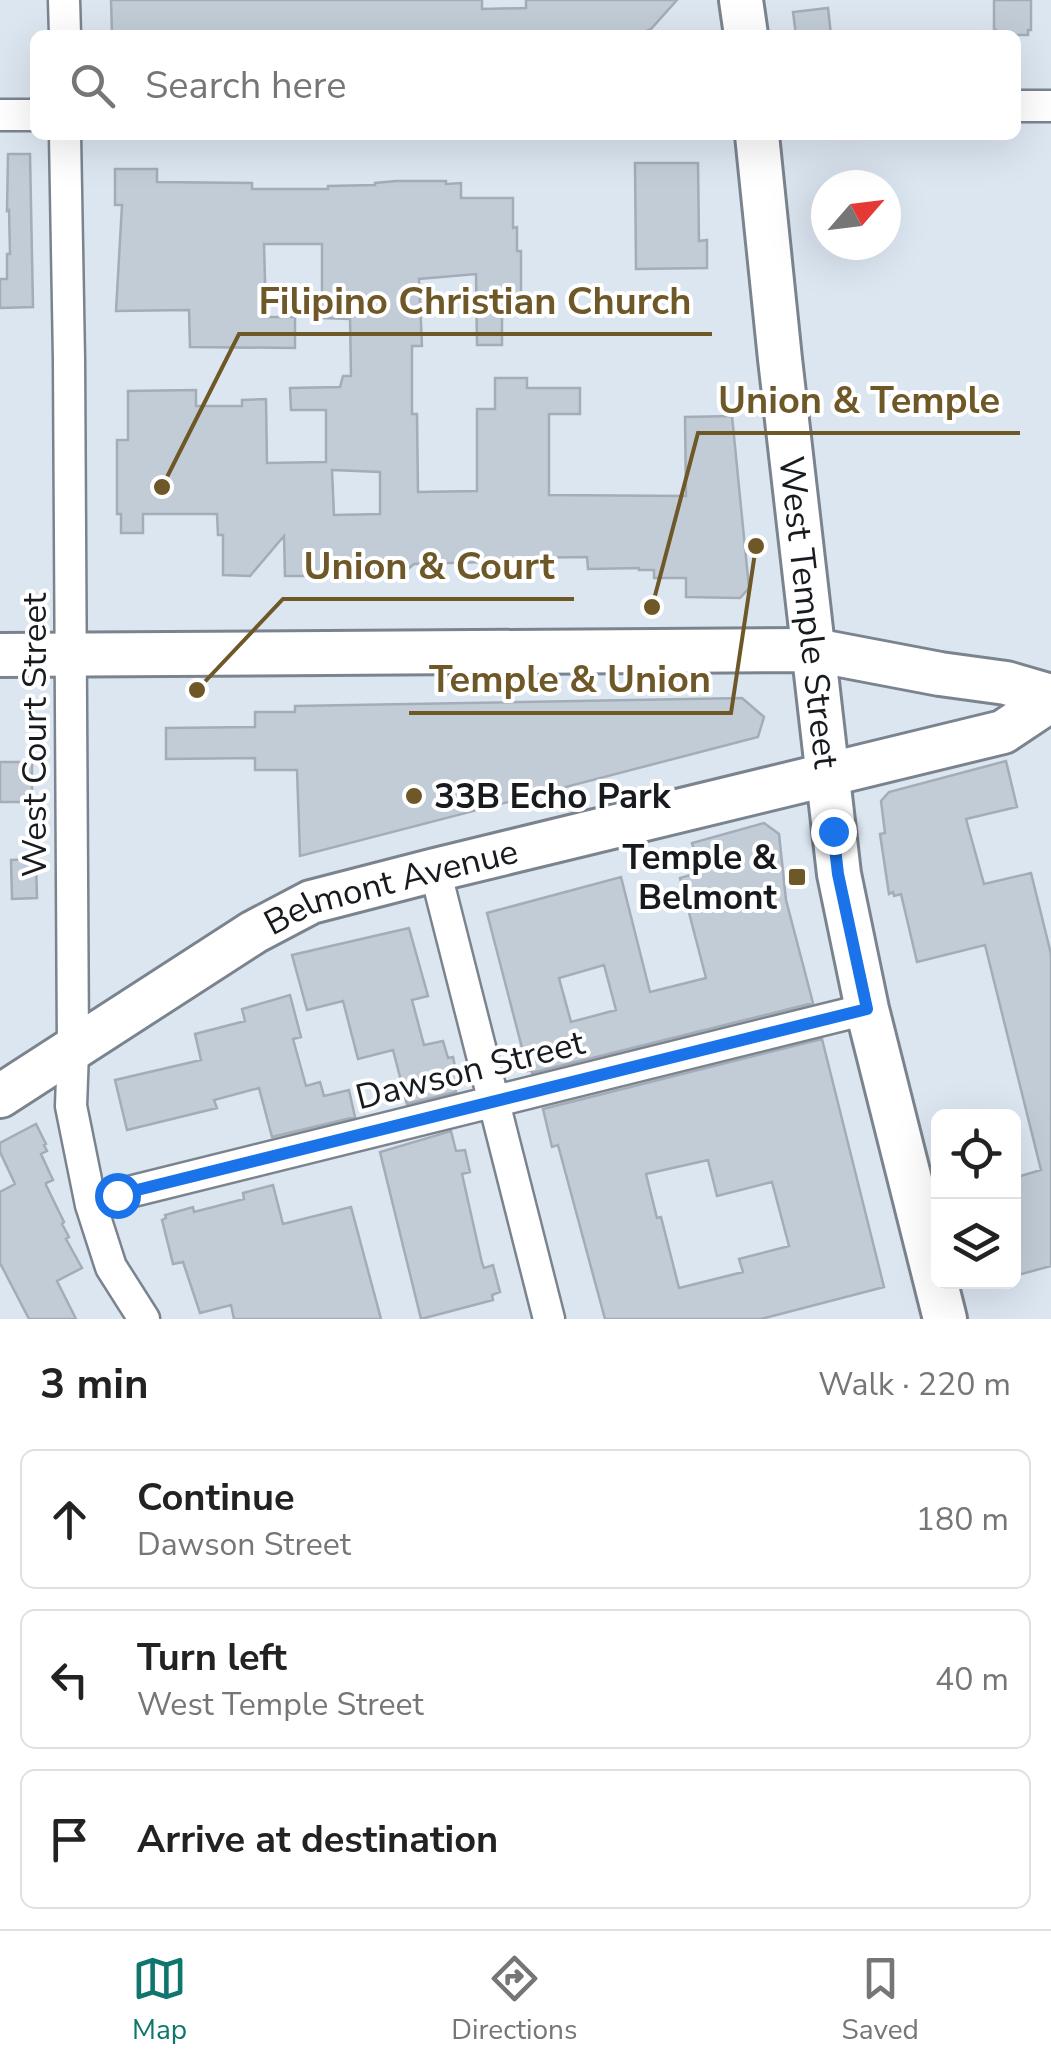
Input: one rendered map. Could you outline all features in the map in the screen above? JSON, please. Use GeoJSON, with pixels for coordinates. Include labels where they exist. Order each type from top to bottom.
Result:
{"type":"FeatureCollection","features":[{"type":"Feature","properties":{"kind":"main road"},"geometry":{"type":"LineString","coordinates":[[742,0],[745,30]]}},
{"type":"Feature","properties":{"kind":"main road","name":"West Temple Street"},"geometry":{"type":"LineString","coordinates":[[758,140],[838,874],[867,1009],[945,1319]]}},
{"type":"Feature","properties":{"kind":"main road"},"geometry":{"type":"LineString","coordinates":[[0,656],[814,650],[1006,683],[1051,698]]}},
{"type":"Feature","properties":{"kind":"main road","name":"Belmont Avenue"},"geometry":{"type":"LineString","coordinates":[[0,1096],[254,932],[311,902],[1004,732],[1051,698]]}},
{"type":"Feature","properties":{"kind":"street"},"geometry":{"type":"LineString","coordinates":[[64,0],[64,30]]}},
{"type":"Feature","properties":{"kind":"street"},"geometry":{"type":"LineString","coordinates":[[1021,106],[1051,106]]}},
{"type":"Feature","properties":{"kind":"street"},"geometry":{"type":"LineString","coordinates":[[0,115],[30,115]]}},
{"type":"Feature","properties":{"kind":"street","name":"West Court Street"},"geometry":{"type":"LineString","coordinates":[[65,140],[71,1106],[90,1204],[111,1267],[144,1319]]}},
{"type":"Feature","properties":{"kind":"street"},"geometry":{"type":"LineString","coordinates":[[436,870],[549,1319]]}},
{"type":"Feature","properties":{"kind":"street","name":"Dawson Street"},"geometry":{"type":"LineString","coordinates":[[90,1204],[867,1009]]}},
{"type":"Feature","properties":{"kind":"building"},"geometry":{"type":"Polygon","coordinates":[[[111,0],[482,0],[482,9],[526,8],[526,0],[677,0],[649,30],[112,30],[111,0]]]}},
{"type":"Feature","properties":{"kind":"building"},"geometry":{"type":"Polygon","coordinates":[[[994,0],[1031,0],[1028,35],[1021,35],[1021,30],[994,30],[994,0]]]}},
{"type":"Feature","properties":{"kind":"building"},"geometry":{"type":"Polygon","coordinates":[[[828,8],[830,30],[795,30],[793,12],[828,8]]]}},
{"type":"Feature","properties":{"kind":"building"},"geometry":{"type":"Polygon","coordinates":[[[8,154],[30,154],[33,307],[0,308],[0,279],[7,279],[10,254],[8,154]]]}},
{"type":"Feature","properties":{"kind":"building"},"geometry":{"type":"Polygon","coordinates":[[[635,163],[698,163],[699,241],[707,240],[707,268],[636,269],[635,163]]]}},
{"type":"Feature","properties":{"kind":"building"},"geometry":{"type":"Polygon","coordinates":[[[115,169],[157,169],[157,182],[252,183],[252,189],[328,189],[396,181],[446,181],[461,183],[461,198],[513,198],[513,228],[517,227],[517,251],[521,251],[521,300],[502,300],[502,345],[477,345],[476,274],[419,279],[422,346],[412,346],[418,492],[477,491],[477,409],[495,409],[495,378],[527,378],[527,388],[580,388],[580,414],[549,414],[549,495],[686,496],[685,417],[732,416],[749,588],[740,598],[686,597],[686,578],[654,578],[654,570],[639,568],[588,569],[587,557],[525,558],[525,568],[487,568],[486,562],[414,564],[407,570],[365,569],[355,572],[355,576],[285,576],[284,536],[250,576],[223,575],[223,535],[218,535],[217,514],[143,514],[143,533],[121,533],[121,514],[117,514],[117,440],[128,440],[128,391],[196,390],[196,406],[242,406],[242,400],[266,399],[267,463],[326,462],[326,410],[291,410],[290,388],[340,387],[343,376],[351,376],[350,319],[322,318],[322,244],[264,244],[266,317],[295,317],[295,348],[190,347],[189,310],[116,311],[122,205],[115,205],[115,169]],[[332,470],[334,515],[380,514],[380,472],[332,470]]]}},
{"type":"Feature","properties":{"kind":"building","name":"33B Echo Park"},"geometry":{"type":"Polygon","coordinates":[[[742,698],[764,717],[758,737],[300,856],[297,770],[255,770],[255,758],[166,759],[166,728],[255,727],[255,712],[295,712],[295,706],[742,698]]]}},
{"type":"Feature","properties":{"kind":"building"},"geometry":{"type":"Polygon","coordinates":[[[1006,761],[1017,807],[966,819],[984,884],[1031,873],[1051,954],[1051,1266],[1021,1274],[1021,1176],[1041,1170],[985,945],[917,962],[901,894],[889,894],[880,834],[885,833],[881,801],[889,792],[1006,761]]]}},
{"type":"Feature","properties":{"kind":"building"},"geometry":{"type":"Polygon","coordinates":[[[0,762],[32,762],[32,802],[0,802],[0,762]]]}},
{"type":"Feature","properties":{"kind":"building"},"geometry":{"type":"Polygon","coordinates":[[[764,823],[779,834],[786,900],[813,1003],[528,1071],[487,913],[621,877],[650,992],[706,978],[680,878],[694,874],[689,854],[695,853],[692,843],[764,823]],[[604,965],[559,978],[571,1022],[616,1010],[604,965]]]}},
{"type":"Feature","properties":{"kind":"building"},"geometry":{"type":"Polygon","coordinates":[[[36,859],[37,898],[12,899],[11,860],[36,859]]]}},
{"type":"Feature","properties":{"kind":"building"},"geometry":{"type":"Polygon","coordinates":[[[409,928],[428,996],[412,1000],[424,1045],[443,1041],[448,1058],[453,1057],[458,1081],[454,1083],[456,1092],[407,1104],[393,1050],[358,1059],[343,1001],[307,1010],[292,955],[409,928]]]}},
{"type":"Feature","properties":{"kind":"building"},"geometry":{"type":"Polygon","coordinates":[[[290,995],[301,1037],[293,1039],[306,1086],[320,1082],[324,1096],[349,1090],[355,1117],[272,1137],[259,1088],[214,1100],[217,1108],[127,1130],[115,1080],[201,1060],[195,1034],[245,1021],[242,1009],[290,995]]]}},
{"type":"Feature","properties":{"kind":"building"},"geometry":{"type":"Polygon","coordinates":[[[822,1039],[884,1287],[761,1319],[605,1319],[558,1145],[552,1147],[543,1109],[822,1039]],[[708,1160],[646,1174],[679,1288],[743,1272],[739,1259],[789,1246],[772,1182],[717,1196],[708,1160]]]}},
{"type":"Feature","properties":{"kind":"building"},"geometry":{"type":"Polygon","coordinates":[[[36,1124],[46,1144],[47,1151],[41,1154],[53,1180],[46,1185],[64,1222],[69,1237],[66,1239],[82,1268],[57,1281],[76,1319],[29,1319],[0,1263],[0,1192],[15,1184],[0,1152],[0,1143],[36,1124]]]}},
{"type":"Feature","properties":{"kind":"building"},"geometry":{"type":"Polygon","coordinates":[[[451,1131],[456,1151],[465,1150],[470,1172],[462,1174],[482,1263],[484,1268],[493,1265],[500,1292],[492,1295],[493,1300],[421,1319],[380,1152],[451,1131]]]}},
{"type":"Feature","properties":{"kind":"building"},"geometry":{"type":"Polygon","coordinates":[[[273,1185],[283,1224],[351,1207],[381,1319],[234,1319],[231,1305],[200,1313],[183,1262],[173,1264],[162,1220],[165,1215],[193,1207],[194,1212],[244,1199],[243,1193],[273,1185]]]}},
{"type":"Feature","properties":{"kind":"place","name":"Filipino Christian Church"},"geometry":{"type":"Point","coordinates":[162,487]}},
{"type":"Feature","properties":{"kind":"place","name":"Temple & Union"},"geometry":{"type":"Point","coordinates":[756,546]}},
{"type":"Feature","properties":{"kind":"place","name":"Union & Temple"},"geometry":{"type":"Point","coordinates":[652,607]}},
{"type":"Feature","properties":{"kind":"place","name":"Union & Court"},"geometry":{"type":"Point","coordinates":[197,690]}},
{"type":"Feature","properties":{"kind":"place","name":"33B Echo Park"},"geometry":{"type":"Point","coordinates":[414,796]}},
{"type":"Feature","properties":{"kind":"place","name":"Temple & Belmont"},"geometry":{"type":"Point","coordinates":[797,877]}},
{"type":"Feature","properties":{"kind":"route"},"geometry":{"type":"LineString","coordinates":[[117,1195],[867,1009],[838,874],[833,831]]}}]}
